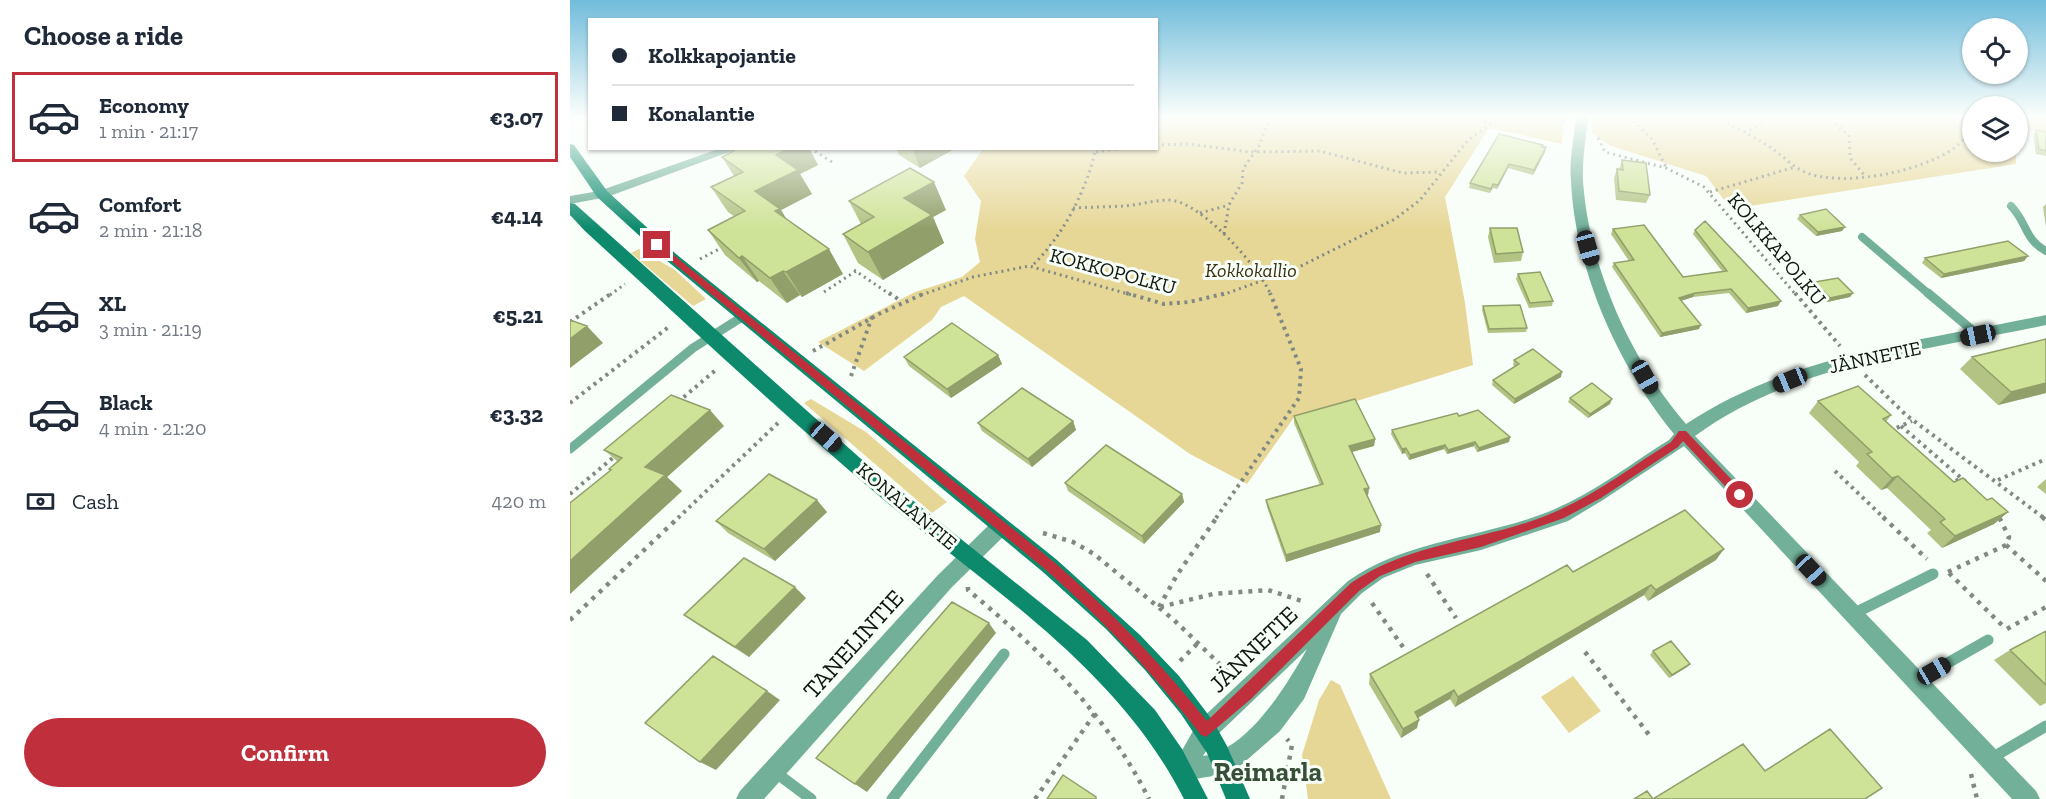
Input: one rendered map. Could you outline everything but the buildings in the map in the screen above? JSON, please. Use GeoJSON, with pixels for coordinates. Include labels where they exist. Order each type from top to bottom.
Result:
{"type":"FeatureCollection","features":[{"type":"Feature","properties":{"kind":"main road"},"geometry":{"type":"LineString","coordinates":[[574,154],[602,194],[683,267],[1106,614],[1164,676],[1206,730],[1238,799]]}},
{"type":"Feature","properties":{"kind":"main road","name":"KONALANTIE"},"geometry":{"type":"LineString","coordinates":[[570,207],[710,336],[928,525],[1052,624],[1091,660],[1134,703],[1182,770],[1196,799]]}},
{"type":"Feature","properties":{"kind":"street"},"geometry":{"type":"LineString","coordinates":[[570,200],[602,194],[716,154]]}},
{"type":"Feature","properties":{"kind":"street"},"geometry":{"type":"LineString","coordinates":[[1579,154],[1577,179],[1584,232],[1593,264],[1619,328],[1664,411],[1683,434],[2028,799]]}},
{"type":"Feature","properties":{"kind":"street","name":"JÄNNETIE"},"geometry":{"type":"LineString","coordinates":[[1182,770],[1206,730],[1355,587],[1376,572],[1414,557],[1481,542],[1561,515],[1675,445],[1683,434],[1728,407],[1810,371],[2046,320]]}},
{"type":"Feature","properties":{"kind":"street","name":"TANELINTIE"},"geometry":{"type":"LineString","coordinates":[[748,799],[968,556],[1000,526]]}},
{"type":"Feature","properties":{"kind":"street","name":"JÄNNETIE"},"geometry":{"type":"LineString","coordinates":[[1224,765],[1272,723],[1296,691],[1315,654],[1333,610]]}},
{"type":"Feature","properties":{"kind":"street"},"geometry":{"type":"LineString","coordinates":[[1182,770],[1224,765]]}},
{"type":"Feature","properties":{"kind":"lane"},"geometry":{"type":"LineString","coordinates":[[2011,206],[2022,217],[2022,229],[2027,238],[2046,251]]}},
{"type":"Feature","properties":{"kind":"lane"},"geometry":{"type":"LineString","coordinates":[[1862,237],[1978,335]]}},
{"type":"Feature","properties":{"kind":"lane"},"geometry":{"type":"LineString","coordinates":[[570,449],[710,336],[742,317]]}},
{"type":"Feature","properties":{"kind":"lane"},"geometry":{"type":"LineString","coordinates":[[1853,614],[1937,571]]}},
{"type":"Feature","properties":{"kind":"lane"},"geometry":{"type":"LineString","coordinates":[[1916,681],[1988,640]]}},
{"type":"Feature","properties":{"kind":"lane"},"geometry":{"type":"LineString","coordinates":[[892,799],[1004,654]]}},
{"type":"Feature","properties":{"kind":"lane"},"geometry":{"type":"LineString","coordinates":[[1990,759],[2046,726]]}},
{"type":"Feature","properties":{"kind":"lane"},"geometry":{"type":"LineString","coordinates":[[773,771],[811,799]]}},
{"type":"Feature","properties":{"kind":"path"},"geometry":{"type":"LineString","coordinates":[[820,154],[832,162]]}},
{"type":"Feature","properties":{"kind":"path"},"geometry":{"type":"LineString","coordinates":[[1034,264],[1044,257],[1073,207],[1094,154]]}},
{"type":"Feature","properties":{"kind":"path"},"geometry":{"type":"LineString","coordinates":[[1224,234],[1229,205],[1242,183],[1243,169],[1252,154]]}},
{"type":"Feature","properties":{"kind":"path"},"geometry":{"type":"LineString","coordinates":[[1333,154],[1403,172],[1440,172]]}},
{"type":"Feature","properties":{"kind":"path","name":"KOKKOPOLKU"},"geometry":{"type":"LineString","coordinates":[[818,348],[902,302],[949,283],[1034,264],[1057,273],[1164,304],[1183,305],[1200,302],[1265,281],[1313,261],[1393,219],[1416,204],[1456,154]]}},
{"type":"Feature","properties":{"kind":"path","name":"KOLKKAPOLKU"},"geometry":{"type":"LineString","coordinates":[[1614,154],[1666,168],[1694,181],[1710,192],[1724,213],[1841,348]]}},
{"type":"Feature","properties":{"kind":"path"},"geometry":{"type":"LineString","coordinates":[[1661,154],[1666,168]]}},
{"type":"Feature","properties":{"kind":"path"},"geometry":{"type":"LineString","coordinates":[[1776,154],[1808,174],[1829,179],[1865,177],[1910,167],[1940,154]]}},
{"type":"Feature","properties":{"kind":"path"},"geometry":{"type":"LineString","coordinates":[[1850,154],[1850,158],[1865,177]]}},
{"type":"Feature","properties":{"kind":"path"},"geometry":{"type":"LineString","coordinates":[[1710,192],[1795,167]]}},
{"type":"Feature","properties":{"kind":"path"},"geometry":{"type":"LineString","coordinates":[[1073,207],[1123,206],[1170,200],[1189,206],[1224,234],[1265,281],[1301,369],[1302,384],[1299,398],[1177,575],[1160,607]]}},
{"type":"Feature","properties":{"kind":"path"},"geometry":{"type":"LineString","coordinates":[[1197,212],[1216,211],[1229,205]]}},
{"type":"Feature","properties":{"kind":"path"},"geometry":{"type":"LineString","coordinates":[[683,267],[732,242]]}},
{"type":"Feature","properties":{"kind":"path"},"geometry":{"type":"LineString","coordinates":[[824,292],[855,270],[902,302]]}},
{"type":"Feature","properties":{"kind":"path"},"geometry":{"type":"LineString","coordinates":[[570,322],[625,284]]}},
{"type":"Feature","properties":{"kind":"path"},"geometry":{"type":"LineString","coordinates":[[851,376],[872,317]]}},
{"type":"Feature","properties":{"kind":"path"},"geometry":{"type":"LineString","coordinates":[[570,403],[670,326]]}},
{"type":"Feature","properties":{"kind":"path"},"geometry":{"type":"LineString","coordinates":[[674,405],[718,368]]}},
{"type":"Feature","properties":{"kind":"path"},"geometry":{"type":"LineString","coordinates":[[1863,372],[1912,421],[1998,480],[2046,520]]}},
{"type":"Feature","properties":{"kind":"path"},"geometry":{"type":"LineString","coordinates":[[1883,434],[1912,421]]}},
{"type":"Feature","properties":{"kind":"path"},"geometry":{"type":"LineString","coordinates":[[570,620],[779,422]]}},
{"type":"Feature","properties":{"kind":"path"},"geometry":{"type":"LineString","coordinates":[[1901,426],[1969,484]]}},
{"type":"Feature","properties":{"kind":"path"},"geometry":{"type":"LineString","coordinates":[[570,494],[622,450]]}},
{"type":"Feature","properties":{"kind":"path"},"geometry":{"type":"LineString","coordinates":[[1998,480],[2046,459]]}},
{"type":"Feature","properties":{"kind":"path"},"geometry":{"type":"LineString","coordinates":[[1835,471],[1933,562]]}},
{"type":"Feature","properties":{"kind":"path"},"geometry":{"type":"LineString","coordinates":[[1942,486],[1962,478]]}},
{"type":"Feature","properties":{"kind":"path"},"geometry":{"type":"LineString","coordinates":[[1937,571],[1949,572],[2006,544],[2009,537],[2005,524],[1995,511]]}},
{"type":"Feature","properties":{"kind":"path"},"geometry":{"type":"LineString","coordinates":[[1052,534],[1094,554],[1160,607],[1235,679]]}},
{"type":"Feature","properties":{"kind":"path"},"geometry":{"type":"LineString","coordinates":[[2006,544],[2046,581]]}},
{"type":"Feature","properties":{"kind":"path"},"geometry":{"type":"LineString","coordinates":[[1937,571],[1949,572],[2006,629]]}},
{"type":"Feature","properties":{"kind":"path"},"geometry":{"type":"LineString","coordinates":[[1425,572],[1456,618]]}},
{"type":"Feature","properties":{"kind":"path"},"geometry":{"type":"LineString","coordinates":[[968,590],[1032,645],[1096,712],[1125,750],[1149,799]]}},
{"type":"Feature","properties":{"kind":"path"},"geometry":{"type":"LineString","coordinates":[[1160,607],[1213,594],[1269,590],[1302,601]]}},
{"type":"Feature","properties":{"kind":"path"},"geometry":{"type":"LineString","coordinates":[[1372,603],[1403,647]]}},
{"type":"Feature","properties":{"kind":"path"},"geometry":{"type":"LineString","coordinates":[[1988,640],[2046,607]]}},
{"type":"Feature","properties":{"kind":"path"},"geometry":{"type":"LineString","coordinates":[[1585,651],[1650,736]]}},
{"type":"Feature","properties":{"kind":"path"},"geometry":{"type":"LineString","coordinates":[[1035,799],[1096,712]]}},
{"type":"Feature","properties":{"kind":"path"},"geometry":{"type":"LineString","coordinates":[[1282,734],[1292,745],[1282,799]]}},
{"type":"Feature","properties":{"kind":"green space","name":"Kokkokallio"},"geometry":{"type":"Polygon","coordinates":[[[979,154],[1472,154],[1445,197],[1465,303],[1473,365],[1331,409],[1295,416],[1247,484],[1190,454],[964,296],[941,307],[932,320],[864,371],[818,342],[915,292],[962,277],[980,262],[975,239],[981,201],[964,176],[979,154]]]}},
{"type":"Feature","properties":{"kind":"green space"},"geometry":{"type":"Polygon","coordinates":[[[1637,154],[1962,154],[1962,162],[2016,162],[2016,164],[1731,209],[1706,176],[1637,154]]]}},
{"type":"Feature","properties":{"kind":"green space"},"geometry":{"type":"Polygon","coordinates":[[[639,249],[675,270],[706,299],[693,306],[631,253],[639,249]]]}},
{"type":"Feature","properties":{"kind":"green space"},"geometry":{"type":"Polygon","coordinates":[[[811,399],[866,432],[947,502],[932,513],[804,403],[811,399]]]}},
{"type":"Feature","properties":{"kind":"green space"},"geometry":{"type":"Polygon","coordinates":[[[1573,676],[1601,711],[1569,733],[1541,697],[1573,676]]]}},
{"type":"Feature","properties":{"kind":"green space"},"geometry":{"type":"Polygon","coordinates":[[[1331,680],[1340,685],[1391,799],[1308,799],[1302,755],[1319,700],[1331,680]]]}},
{"type":"Feature","properties":{"kind":"district","name":"Reimarla"},"geometry":{"type":"Point","coordinates":[1268,772]}},
{"type":"Feature","properties":{"kind":"route"},"geometry":{"type":"LineString","coordinates":[[657,245],[1106,614],[1164,676],[1206,730],[1355,587],[1376,572],[1414,557],[1481,542],[1561,515],[1675,445],[1683,434],[1740,495]]}}]}
